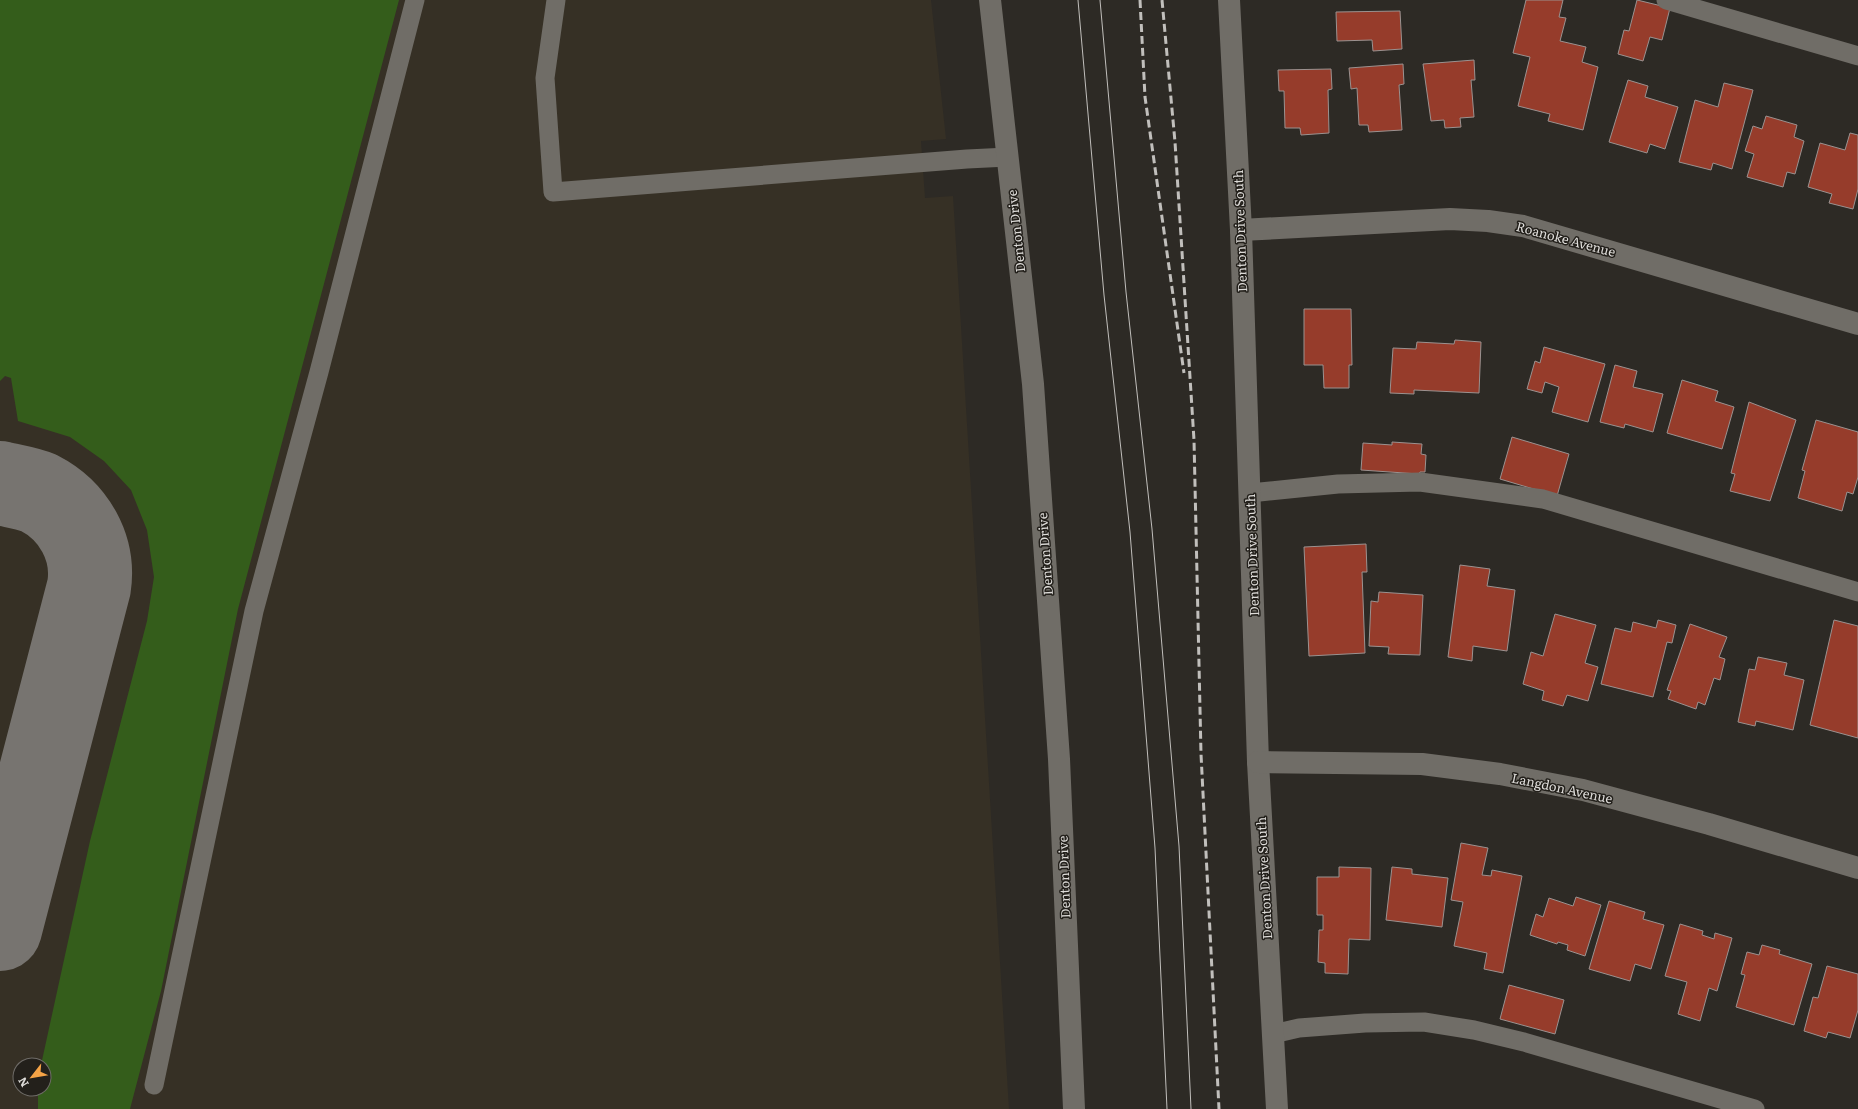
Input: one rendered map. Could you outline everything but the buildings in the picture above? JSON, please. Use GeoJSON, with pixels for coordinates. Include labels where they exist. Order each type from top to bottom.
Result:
{"type":"FeatureCollection","features":[{"type":"Feature","properties":{"kind":"street","name":"Denton Drive"},"geometry":{"type":"LineString","coordinates":[[990,0],[1033,384],[1059,759],[1074,1109]]}},
{"type":"Feature","properties":{"kind":"street","name":"Denton Drive South"},"geometry":{"type":"LineString","coordinates":[[1229,0],[1241,230],[1258,762],[1277,1109]]}},
{"type":"Feature","properties":{"kind":"street","name":"Roanoke Avenue"},"geometry":{"type":"LineString","coordinates":[[1241,230],[1450,220],[1488,221],[1523,226],[1858,324]]}},
{"type":"Feature","properties":{"kind":"street","name":"Langdon Avenue"},"geometry":{"type":"LineString","coordinates":[[1258,762],[1422,764],[1500,774],[1583,790],[1709,824],[1858,868]]}},
{"type":"Feature","properties":{"kind":"lane"},"geometry":{"type":"LineString","coordinates":[[154,1085],[254,611],[319,372],[415,0]]}},
{"type":"Feature","properties":{"kind":"lane"},"geometry":{"type":"LineString","coordinates":[[556,0],[545,78],[553,192],[1008,157]]}},
{"type":"Feature","properties":{"kind":"lane"},"geometry":{"type":"LineString","coordinates":[[1666,0],[1858,56]]}},
{"type":"Feature","properties":{"kind":"lane"},"geometry":{"type":"LineString","coordinates":[[1250,493],[1338,484],[1420,482],[1543,499],[1858,592]]}},
{"type":"Feature","properties":{"kind":"lane"},"geometry":{"type":"LineString","coordinates":[[1273,1034],[1299,1028],[1365,1023],[1424,1022],[1474,1030],[1524,1042],[1755,1109]]}},
{"type":"Feature","properties":{"kind":"shaded area"},"geometry":{"type":"Polygon","coordinates":[[[0,0],[931,0],[946,139],[921,141],[925,198],[953,196],[1009,1109],[0,1109],[0,0]]]}},
{"type":"Feature","properties":{"kind":"green space"},"geometry":{"type":"Polygon","coordinates":[[[0,0],[399,0],[238,609],[161,991],[130,1109],[38,1109],[38,1097],[52,1097],[52,1057],[43,1057],[90,841],[147,621],[154,577],[147,530],[131,490],[104,461],[70,437],[18,421],[11,378],[5,376],[0,381],[0,0]]]}},
{"type":"Feature","properties":{"kind":"taxiway"},"geometry":{"type":"LineString","coordinates":[[0,483],[25,488],[39,493],[62,510],[72,520],[85,545],[89,558],[90,573],[89,587],[0,929]]}},
{"type":"Feature","properties":{"kind":"tram line"},"geometry":{"type":"LineString","coordinates":[[1078,0],[1104,295],[1130,532],[1155,848],[1167,1109]]}},
{"type":"Feature","properties":{"kind":"tram line"},"geometry":{"type":"LineString","coordinates":[[1100,0],[1126,292],[1152,529],[1179,846],[1191,1109]]}},
{"type":"Feature","properties":{"kind":"railway"},"geometry":{"type":"LineString","coordinates":[[1140,0],[1145,97],[1184,373]]}},
{"type":"Feature","properties":{"kind":"railway"},"geometry":{"type":"LineString","coordinates":[[1162,0],[1175,142],[1194,440],[1201,754],[1219,1109]]}}]}
